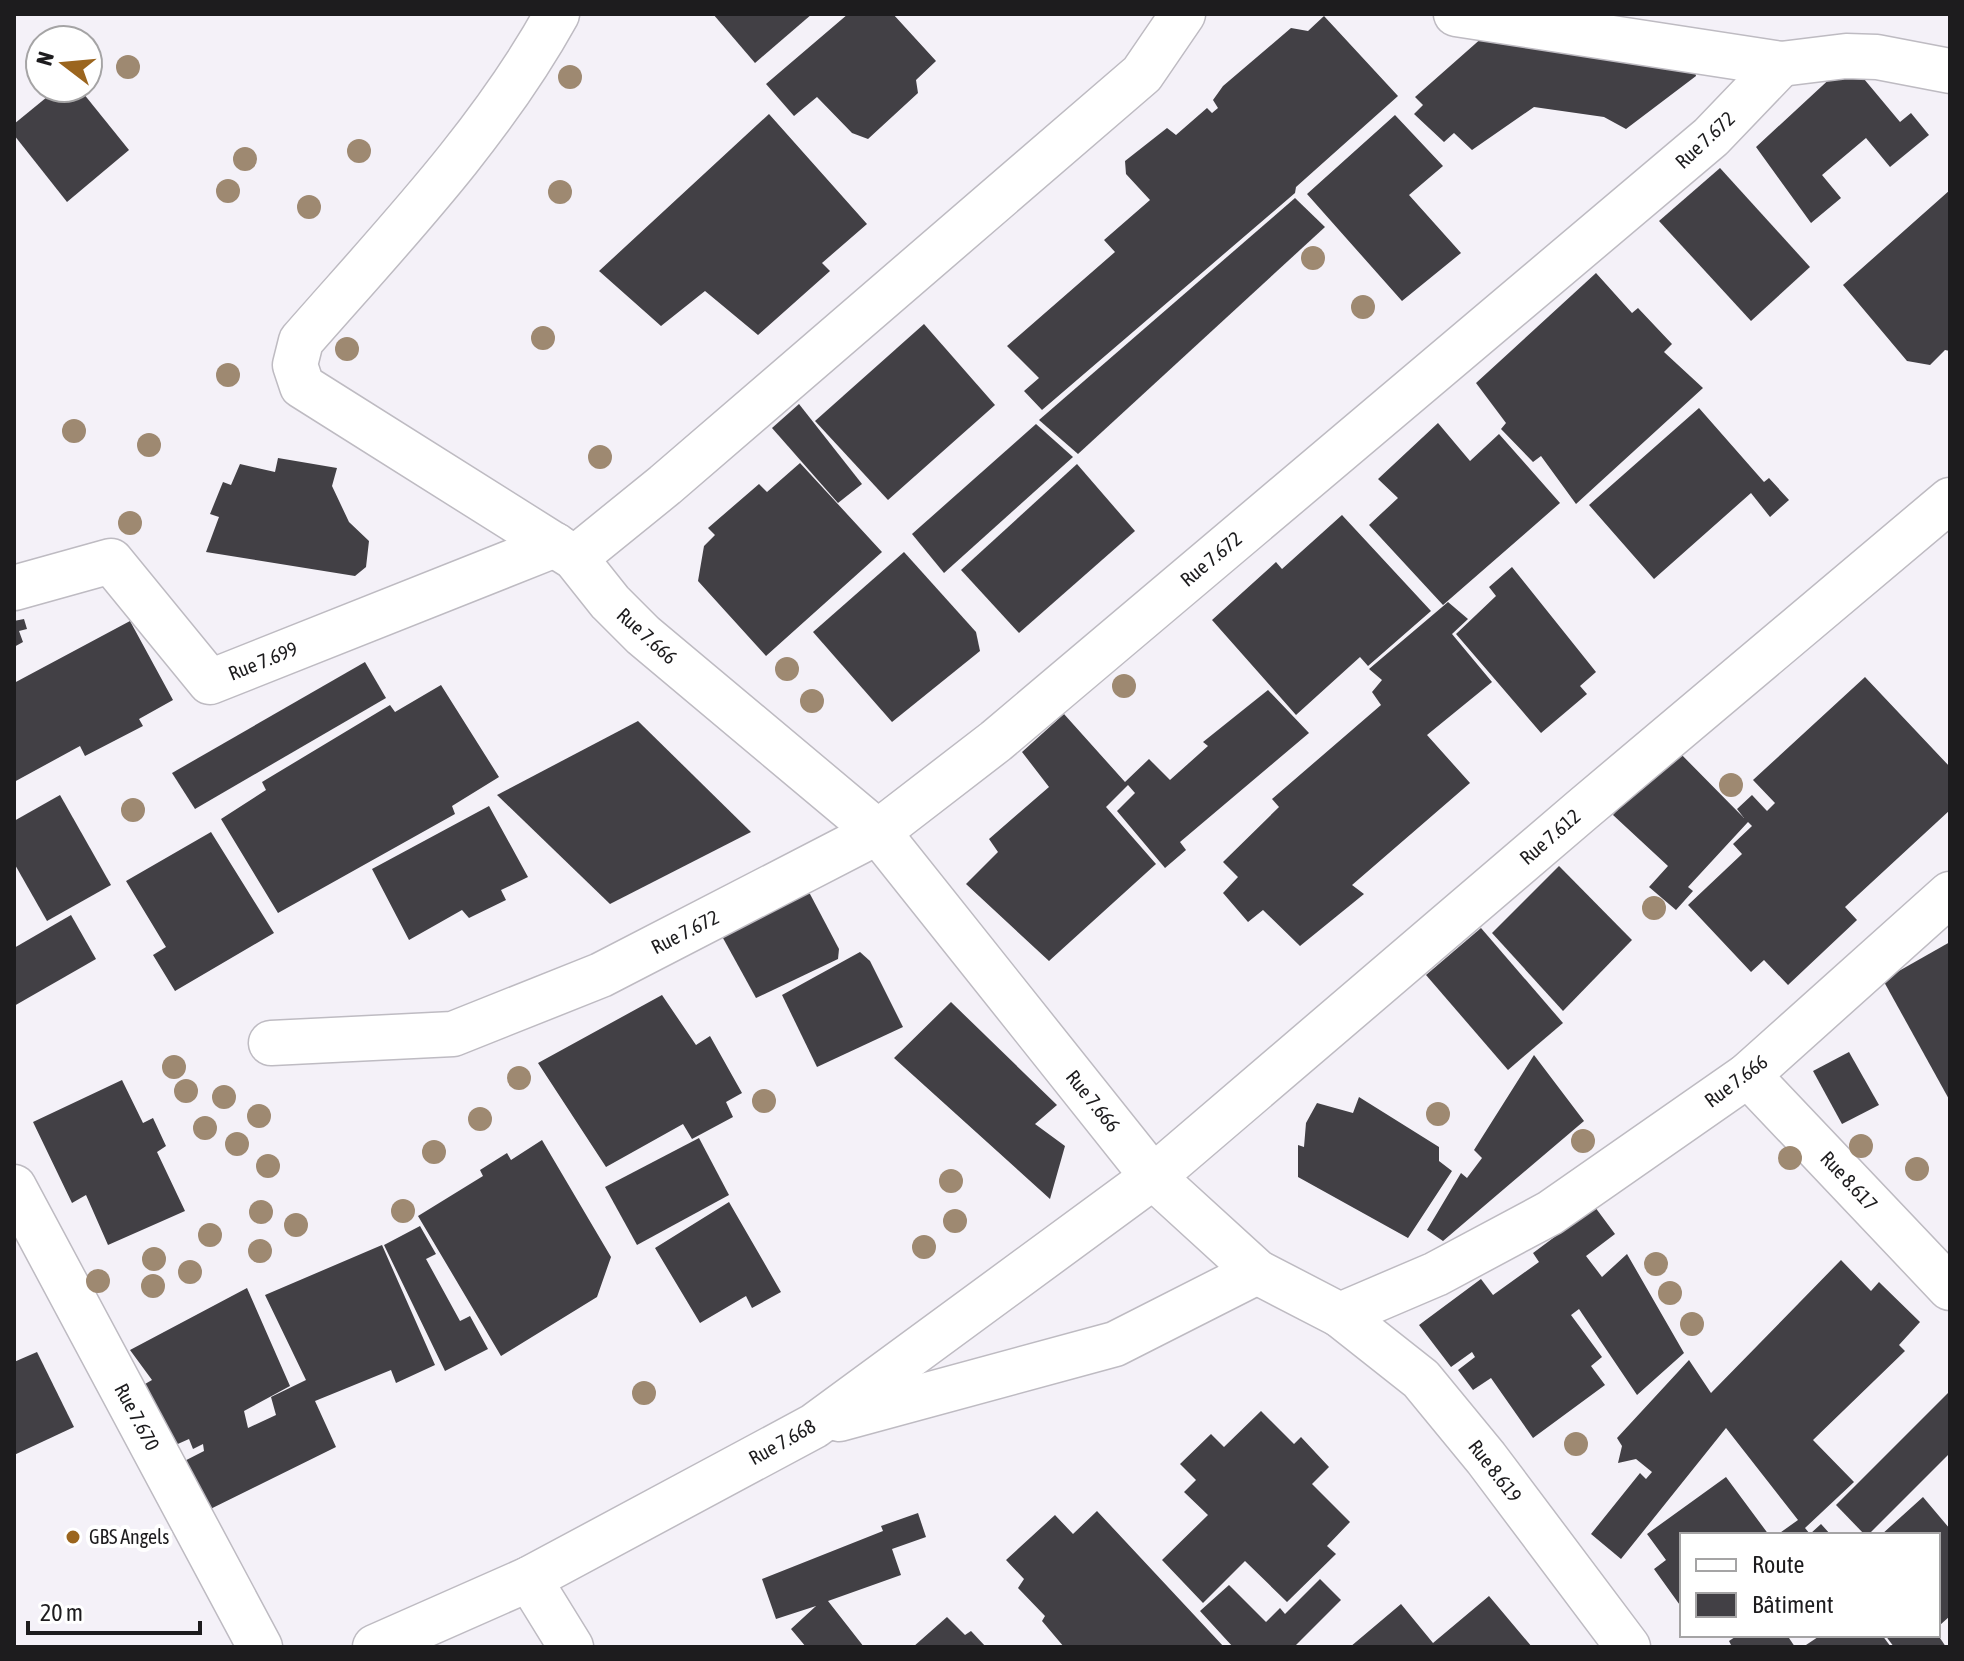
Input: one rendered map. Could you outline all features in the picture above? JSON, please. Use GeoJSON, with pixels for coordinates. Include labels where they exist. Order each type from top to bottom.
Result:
{"type":"FeatureCollection","features":[{"type":"Feature","properties":{"kind":"street","name":"Rue 7.666"},"geometry":{"type":"LineString","coordinates":[[557,14],[534,56],[449,172],[301,341],[295,365],[302,386],[565,552],[643,635],[878,832],[1153,1177],[1257,1272],[1340,1315],[1436,1274],[1550,1213],[1748,1075],[1950,894]]}},
{"type":"Feature","properties":{"kind":"street"},"geometry":{"type":"LineString","coordinates":[[565,552],[677,475],[1142,74],[1183,14]]}},
{"type":"Feature","properties":{"kind":"street"},"geometry":{"type":"LineString","coordinates":[[1456,14],[1781,64],[1846,56],[1877,57],[1950,71]]}},
{"type":"Feature","properties":{"kind":"street","name":"Rue 7.672"},"geometry":{"type":"LineString","coordinates":[[271,1043],[453,1034],[601,975],[878,832],[996,741],[1711,137],[1781,64]]}},
{"type":"Feature","properties":{"kind":"street","name":"Rue 7.612"},"geometry":{"type":"LineString","coordinates":[[1153,1177],[1950,500]]}},
{"type":"Feature","properties":{"kind":"street","name":"Rue 7.699"},"geometry":{"type":"LineString","coordinates":[[14,588],[111,561],[210,682],[565,552]]}},
{"type":"Feature","properties":{"kind":"street","name":"Rue 8.617"},"geometry":{"type":"LineString","coordinates":[[1748,1075],[1950,1288]]}},
{"type":"Feature","properties":{"kind":"street","name":"Rue 7.668"},"geometry":{"type":"LineString","coordinates":[[375,1647],[529,1579],[814,1426],[1153,1177]]}},
{"type":"Feature","properties":{"kind":"street","name":"Rue 7.670"},"geometry":{"type":"LineString","coordinates":[[14,1187],[260,1647]]}},
{"type":"Feature","properties":{"kind":"street"},"geometry":{"type":"LineString","coordinates":[[814,1426],[1115,1344],[1257,1272]]}},
{"type":"Feature","properties":{"kind":"street","name":"Rue 8.619"},"geometry":{"type":"LineString","coordinates":[[1340,1315],[1421,1379],[1486,1458],[1628,1647]]}},
{"type":"Feature","properties":{"kind":"street"},"geometry":{"type":"LineString","coordinates":[[529,1579],[571,1647]]}},
{"type":"Feature","properties":{"kind":"building"},"geometry":{"type":"Polygon","coordinates":[[[713,14],[812,14],[755,63],[713,14]]]}},
{"type":"Feature","properties":{"kind":"building"},"geometry":{"type":"Polygon","coordinates":[[[848,14],[893,14],[936,61],[916,80],[918,93],[868,139],[852,133],[817,97],[794,116],[766,84],[848,14]]]}},
{"type":"Feature","properties":{"kind":"building"},"geometry":{"type":"Polygon","coordinates":[[[1324,16],[1398,96],[1296,187],[1295,193],[1042,410],[1024,391],[1039,378],[1007,346],[1115,252],[1104,240],[1150,200],[1126,174],[1125,161],[1167,128],[1176,135],[1207,108],[1212,113],[1218,108],[1213,100],[1223,86],[1291,28],[1308,31],[1324,16]]]}},
{"type":"Feature","properties":{"kind":"building"},"geometry":{"type":"Polygon","coordinates":[[[1492,29],[1692,57],[1696,76],[1626,129],[1604,117],[1534,107],[1472,150],[1454,133],[1444,142],[1414,114],[1423,105],[1415,97],[1492,29]]]}},
{"type":"Feature","properties":{"kind":"building"},"geometry":{"type":"Polygon","coordinates":[[[1849,61],[1900,122],[1911,113],[1929,135],[1890,167],[1866,138],[1822,175],[1841,198],[1811,223],[1756,147],[1849,61]]]}},
{"type":"Feature","properties":{"kind":"building"},"geometry":{"type":"Polygon","coordinates":[[[38,104],[92,104],[129,150],[67,202],[14,135],[14,124],[38,104]]]}},
{"type":"Feature","properties":{"kind":"building"},"geometry":{"type":"Polygon","coordinates":[[[769,114],[867,224],[822,263],[830,271],[758,335],[705,291],[661,326],[599,271],[769,114]]]}},
{"type":"Feature","properties":{"kind":"building"},"geometry":{"type":"Polygon","coordinates":[[[1395,115],[1443,166],[1409,195],[1461,253],[1402,301],[1307,194],[1395,115]]]}},
{"type":"Feature","properties":{"kind":"building"},"geometry":{"type":"Polygon","coordinates":[[[1720,168],[1810,267],[1751,321],[1659,221],[1720,168]]]}},
{"type":"Feature","properties":{"kind":"building"},"geometry":{"type":"Polygon","coordinates":[[[1950,190],[1950,351],[1945,350],[1930,365],[1907,361],[1843,285],[1950,190]]]}},
{"type":"Feature","properties":{"kind":"building"},"geometry":{"type":"Polygon","coordinates":[[[1295,198],[1325,227],[1078,454],[1039,420],[1295,198]]]}},
{"type":"Feature","properties":{"kind":"building"},"geometry":{"type":"Polygon","coordinates":[[[1596,273],[1632,313],[1638,308],[1672,344],[1664,352],[1703,388],[1576,504],[1541,456],[1533,462],[1501,429],[1506,423],[1476,383],[1596,273]]]}},
{"type":"Feature","properties":{"kind":"building"},"geometry":{"type":"Polygon","coordinates":[[[924,324],[995,405],[888,500],[815,421],[924,324]]]}},
{"type":"Feature","properties":{"kind":"building"},"geometry":{"type":"Polygon","coordinates":[[[799,404],[862,484],[838,503],[772,428],[799,404]]]}},
{"type":"Feature","properties":{"kind":"building"},"geometry":{"type":"Polygon","coordinates":[[[1699,408],[1764,482],[1769,478],[1789,500],[1770,517],[1751,493],[1654,579],[1589,505],[1699,408]]]}},
{"type":"Feature","properties":{"kind":"building"},"geometry":{"type":"Polygon","coordinates":[[[1438,423],[1470,461],[1499,434],[1560,503],[1443,605],[1369,525],[1398,498],[1378,479],[1438,423]]]}},
{"type":"Feature","properties":{"kind":"building"},"geometry":{"type":"Polygon","coordinates":[[[1036,424],[1073,457],[944,573],[912,534],[1036,424]]]}},
{"type":"Feature","properties":{"kind":"building"},"geometry":{"type":"Polygon","coordinates":[[[278,458],[337,468],[332,486],[349,522],[369,541],[366,567],[355,576],[206,552],[219,517],[210,514],[223,482],[231,485],[240,464],[275,472],[278,458]]]}},
{"type":"Feature","properties":{"kind":"building"},"geometry":{"type":"Polygon","coordinates":[[[800,463],[882,552],[766,656],[698,581],[704,546],[715,535],[708,528],[759,484],[767,492],[800,463]]]}},
{"type":"Feature","properties":{"kind":"building"},"geometry":{"type":"Polygon","coordinates":[[[1077,464],[1135,531],[1019,633],[961,570],[1077,464]]]}},
{"type":"Feature","properties":{"kind":"building"},"geometry":{"type":"Polygon","coordinates":[[[1342,515],[1431,611],[1368,666],[1360,657],[1296,715],[1212,620],[1276,562],[1282,569],[1342,515]]]}},
{"type":"Feature","properties":{"kind":"building"},"geometry":{"type":"Polygon","coordinates":[[[904,552],[976,632],[980,651],[892,722],[813,632],[904,552]]]}},
{"type":"Feature","properties":{"kind":"building"},"geometry":{"type":"Polygon","coordinates":[[[1512,567],[1596,672],[1580,686],[1587,694],[1541,733],[1456,634],[1496,596],[1489,587],[1512,567]]]}},
{"type":"Feature","properties":{"kind":"building"},"geometry":{"type":"Polygon","coordinates":[[[1448,602],[1468,619],[1452,634],[1492,682],[1427,735],[1470,783],[1352,885],[1364,894],[1300,946],[1263,910],[1248,922],[1223,893],[1238,877],[1223,862],[1279,807],[1272,799],[1381,705],[1372,692],[1382,680],[1369,669],[1448,602]]]}},
{"type":"Feature","properties":{"kind":"building"},"geometry":{"type":"Polygon","coordinates":[[[24,619],[27,629],[19,631],[23,642],[14,647],[14,621],[24,619]]]}},
{"type":"Feature","properties":{"kind":"building"},"geometry":{"type":"Polygon","coordinates":[[[130,621],[173,700],[139,719],[143,726],[85,756],[80,746],[14,782],[14,683],[130,621]]]}},
{"type":"Feature","properties":{"kind":"building"},"geometry":{"type":"Polygon","coordinates":[[[365,662],[386,698],[195,809],[172,773],[365,662]]]}},
{"type":"Feature","properties":{"kind":"building"},"geometry":{"type":"Polygon","coordinates":[[[1865,677],[1950,767],[1950,810],[1845,907],[1857,920],[1788,985],[1764,960],[1751,972],[1688,905],[1742,854],[1733,844],[1752,826],[1748,822],[1688,887],[1693,891],[1676,910],[1649,887],[1668,866],[1613,815],[1674,747],[1744,818],[1737,809],[1752,795],[1767,811],[1775,803],[1753,780],[1865,677]]]}},
{"type":"Feature","properties":{"kind":"building"},"geometry":{"type":"Polygon","coordinates":[[[441,685],[499,777],[452,806],[455,814],[278,913],[221,819],[266,790],[262,782],[390,705],[395,712],[441,685]]]}},
{"type":"Feature","properties":{"kind":"building"},"geometry":{"type":"Polygon","coordinates":[[[1268,690],[1309,733],[1180,842],[1186,850],[1165,868],[1117,811],[1135,793],[1128,785],[1106,807],[1156,864],[1049,961],[966,884],[998,852],[989,839],[1049,787],[1022,752],[1064,714],[1125,782],[1149,759],[1170,780],[1208,746],[1203,742],[1268,690]]]}},
{"type":"Feature","properties":{"kind":"building"},"geometry":{"type":"Polygon","coordinates":[[[638,721],[751,832],[610,904],[497,795],[638,721]]]}},
{"type":"Feature","properties":{"kind":"building"},"geometry":{"type":"Polygon","coordinates":[[[60,795],[111,885],[47,921],[14,863],[14,821],[60,795]]]}},
{"type":"Feature","properties":{"kind":"building"},"geometry":{"type":"Polygon","coordinates":[[[489,806],[528,877],[501,890],[506,900],[469,918],[462,910],[409,940],[372,869],[489,806]]]}},
{"type":"Feature","properties":{"kind":"building"},"geometry":{"type":"Polygon","coordinates":[[[211,832],[274,933],[175,991],[153,955],[166,947],[126,881],[211,832]]]}},
{"type":"Feature","properties":{"kind":"building"},"geometry":{"type":"Polygon","coordinates":[[[1559,866],[1632,940],[1563,1011],[1492,933],[1559,866]]]}},
{"type":"Feature","properties":{"kind":"building"},"geometry":{"type":"Polygon","coordinates":[[[798,887],[810,894],[839,949],[838,959],[756,998],[718,929],[798,887]]]}},
{"type":"Feature","properties":{"kind":"building"},"geometry":{"type":"Polygon","coordinates":[[[71,915],[96,959],[14,1006],[14,948],[71,915]]]}},
{"type":"Feature","properties":{"kind":"building"},"geometry":{"type":"Polygon","coordinates":[[[1481,928],[1563,1023],[1508,1070],[1426,975],[1481,928]]]}},
{"type":"Feature","properties":{"kind":"building"},"geometry":{"type":"Polygon","coordinates":[[[1950,942],[1950,1101],[1883,980],[1950,942]]]}},
{"type":"Feature","properties":{"kind":"building"},"geometry":{"type":"Polygon","coordinates":[[[860,952],[870,961],[903,1027],[817,1067],[782,995],[860,952]]]}},
{"type":"Feature","properties":{"kind":"building"},"geometry":{"type":"Polygon","coordinates":[[[662,995],[696,1045],[710,1036],[742,1093],[726,1102],[733,1117],[692,1139],[683,1124],[606,1167],[538,1063],[662,995]]]}},
{"type":"Feature","properties":{"kind":"building"},"geometry":{"type":"Polygon","coordinates":[[[951,1002],[1057,1105],[1035,1124],[1065,1146],[1050,1199],[894,1058],[951,1002]]]}},
{"type":"Feature","properties":{"kind":"building"},"geometry":{"type":"Polygon","coordinates":[[[1849,1052],[1879,1105],[1842,1124],[1813,1071],[1849,1052]]]}},
{"type":"Feature","properties":{"kind":"building"},"geometry":{"type":"Polygon","coordinates":[[[1534,1055],[1584,1121],[1443,1241],[1427,1230],[1461,1173],[1467,1178],[1482,1158],[1474,1150],[1534,1055]]]}},
{"type":"Feature","properties":{"kind":"building"},"geometry":{"type":"Polygon","coordinates":[[[122,1080],[143,1123],[153,1118],[166,1146],[157,1152],[185,1211],[108,1245],[86,1195],[72,1203],[33,1122],[122,1080]]]}},
{"type":"Feature","properties":{"kind":"building"},"geometry":{"type":"Polygon","coordinates":[[[1359,1097],[1439,1147],[1439,1161],[1452,1171],[1408,1238],[1298,1177],[1298,1145],[1304,1147],[1306,1123],[1317,1103],[1353,1113],[1359,1097]]]}},
{"type":"Feature","properties":{"kind":"building"},"geometry":{"type":"Polygon","coordinates":[[[699,1138],[729,1195],[637,1245],[605,1187],[699,1138]]]}},
{"type":"Feature","properties":{"kind":"building"},"geometry":{"type":"Polygon","coordinates":[[[542,1140],[611,1257],[597,1297],[501,1356],[418,1216],[483,1176],[480,1170],[507,1153],[511,1160],[542,1140]]]}},
{"type":"Feature","properties":{"kind":"building"},"geometry":{"type":"Polygon","coordinates":[[[729,1202],[781,1292],[752,1308],[746,1296],[700,1323],[655,1248],[729,1202]]]}},
{"type":"Feature","properties":{"kind":"building"},"geometry":{"type":"Polygon","coordinates":[[[1595,1207],[1615,1234],[1586,1256],[1602,1277],[1627,1254],[1684,1353],[1637,1395],[1579,1309],[1571,1315],[1602,1357],[1591,1366],[1605,1385],[1533,1438],[1491,1378],[1473,1390],[1458,1370],[1475,1357],[1472,1352],[1451,1367],[1419,1325],[1481,1279],[1493,1295],[1539,1262],[1533,1253],[1595,1207]]]}},
{"type":"Feature","properties":{"kind":"building"},"geometry":{"type":"Polygon","coordinates":[[[420,1226],[436,1254],[426,1259],[460,1321],[470,1316],[488,1349],[445,1371],[384,1245],[420,1226]]]}},
{"type":"Feature","properties":{"kind":"building"},"geometry":{"type":"Polygon","coordinates":[[[382,1245],[435,1365],[396,1383],[391,1370],[315,1401],[336,1447],[180,1524],[159,1474],[204,1451],[203,1444],[193,1449],[189,1439],[171,1447],[138,1388],[152,1380],[130,1350],[247,1288],[290,1386],[244,1411],[248,1428],[276,1415],[271,1397],[306,1380],[265,1295],[382,1245]]]}},
{"type":"Feature","properties":{"kind":"building"},"geometry":{"type":"Polygon","coordinates":[[[1841,1260],[1871,1291],[1879,1282],[1920,1322],[1899,1345],[1905,1351],[1813,1440],[1854,1482],[1805,1528],[1809,1533],[1780,1533],[1798,1520],[1726,1428],[1621,1559],[1591,1534],[1640,1473],[1646,1479],[1652,1472],[1636,1459],[1618,1463],[1622,1446],[1617,1438],[1689,1360],[1711,1393],[1841,1260]]]}},
{"type":"Feature","properties":{"kind":"building"},"geometry":{"type":"Polygon","coordinates":[[[37,1352],[74,1427],[14,1455],[14,1362],[37,1352]]]}},
{"type":"Feature","properties":{"kind":"building"},"geometry":{"type":"Polygon","coordinates":[[[1950,1391],[1950,1453],[1870,1533],[1863,1533],[1836,1505],[1950,1391]]]}},
{"type":"Feature","properties":{"kind":"building"},"geometry":{"type":"Polygon","coordinates":[[[1261,1411],[1294,1444],[1301,1437],[1329,1467],[1312,1484],[1350,1522],[1327,1546],[1336,1554],[1287,1602],[1245,1561],[1203,1603],[1162,1560],[1208,1515],[1184,1492],[1196,1480],[1180,1464],[1211,1434],[1224,1447],[1261,1411]]]}},
{"type":"Feature","properties":{"kind":"building"},"geometry":{"type":"Polygon","coordinates":[[[1726,1477],[1768,1533],[1680,1533],[1680,1605],[1654,1569],[1666,1560],[1647,1534],[1726,1477]]]}},
{"type":"Feature","properties":{"kind":"building"},"geometry":{"type":"Polygon","coordinates":[[[1923,1497],[1950,1529],[1950,1616],[1940,1625],[1940,1533],[1883,1533],[1923,1497]]]}},
{"type":"Feature","properties":{"kind":"building"},"geometry":{"type":"Polygon","coordinates":[[[1097,1511],[1224,1647],[1064,1647],[1042,1621],[1045,1616],[1018,1588],[1024,1579],[1006,1560],[1055,1515],[1073,1534],[1097,1511]]]}},
{"type":"Feature","properties":{"kind":"building"},"geometry":{"type":"Polygon","coordinates":[[[918,1513],[926,1537],[892,1549],[901,1575],[828,1601],[864,1647],[806,1647],[791,1629],[816,1606],[776,1619],[762,1579],[883,1531],[881,1526],[918,1513]]]}},
{"type":"Feature","properties":{"kind":"building"},"geometry":{"type":"Polygon","coordinates":[[[1821,1524],[1829,1533],[1811,1533],[1821,1524]]]}},
{"type":"Feature","properties":{"kind":"building"},"geometry":{"type":"Polygon","coordinates":[[[1320,1579],[1341,1600],[1294,1647],[1233,1647],[1200,1611],[1229,1585],[1266,1622],[1280,1608],[1285,1614],[1320,1579]]]}},
{"type":"Feature","properties":{"kind":"building"},"geometry":{"type":"Polygon","coordinates":[[[1489,1596],[1532,1647],[1350,1647],[1401,1604],[1433,1643],[1489,1596]]]}},
{"type":"Feature","properties":{"kind":"building"},"geometry":{"type":"Polygon","coordinates":[[[947,1617],[965,1635],[971,1631],[986,1647],[913,1647],[947,1617]]]}},
{"type":"Feature","properties":{"kind":"building"},"geometry":{"type":"Polygon","coordinates":[[[1735,1637],[1788,1637],[1795,1647],[1732,1647],[1729,1641],[1735,1637]]]}},
{"type":"Feature","properties":{"kind":"building"},"geometry":{"type":"Polygon","coordinates":[[[1818,1637],[1884,1637],[1891,1647],[1803,1647],[1818,1637]]]}},
{"type":"Feature","properties":{"kind":"building"},"geometry":{"type":"Polygon","coordinates":[[[1886,1637],[1939,1637],[1946,1647],[1894,1647],[1886,1637]]]}},
{"type":"Feature","properties":{"kind":"place","name":"GBS Angels"},"geometry":{"type":"Point","coordinates":[73,1537]}}]}
